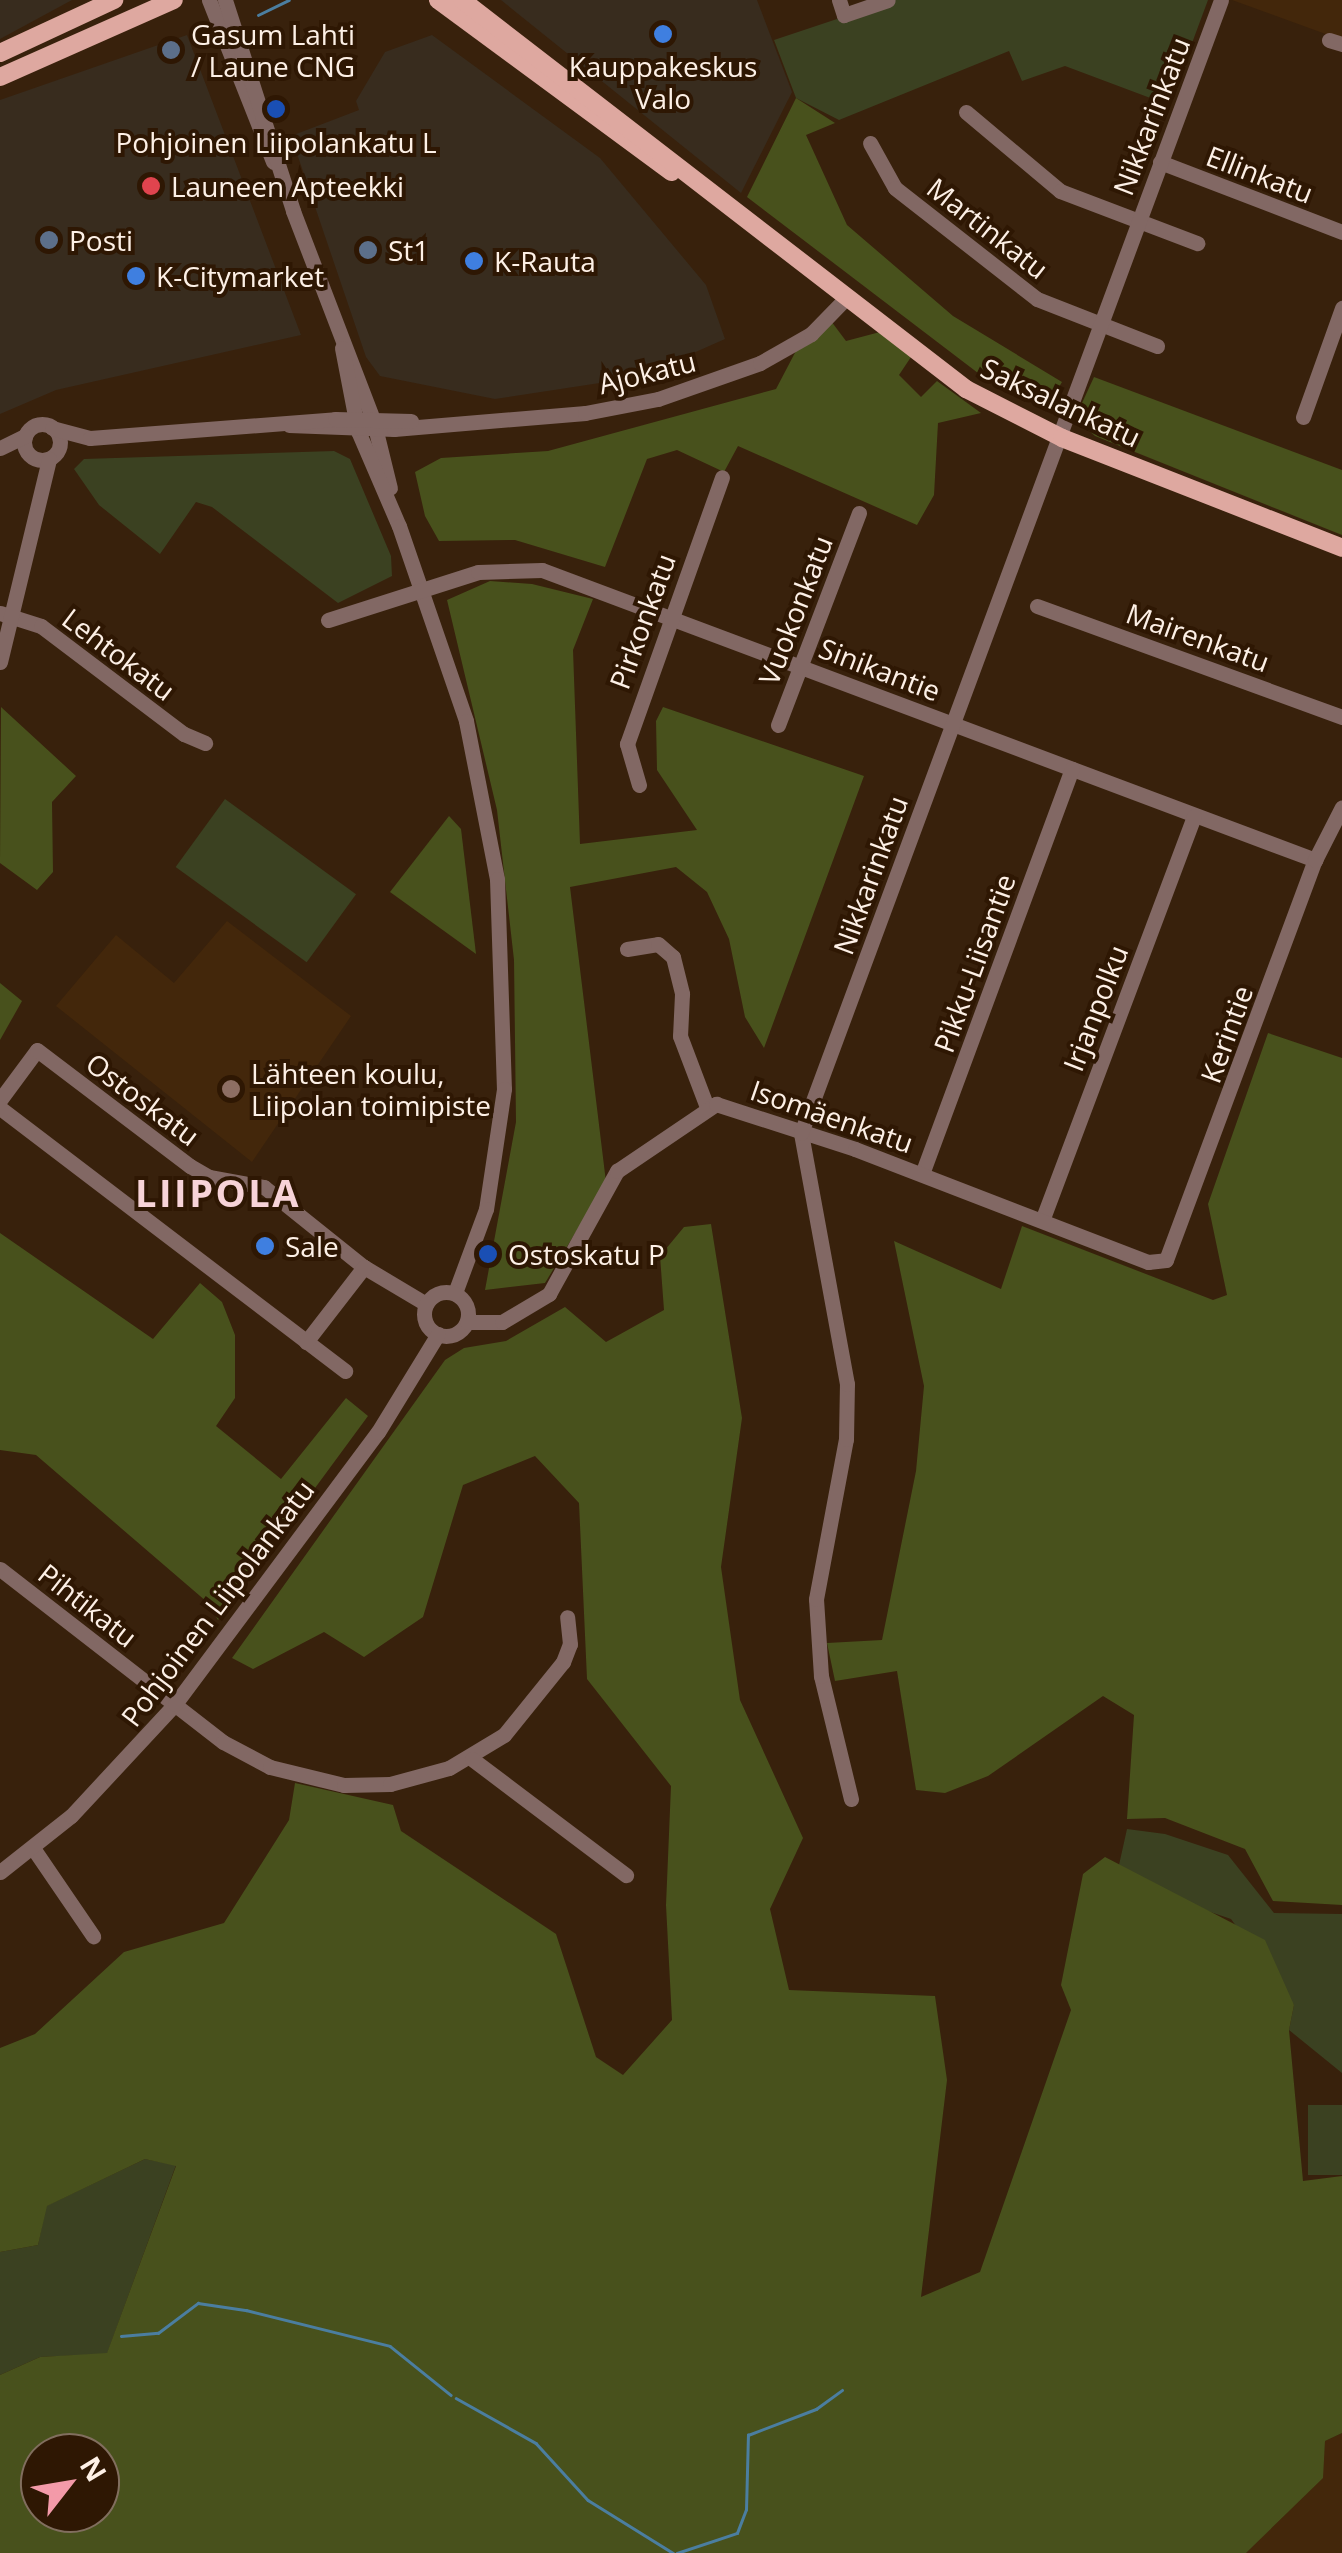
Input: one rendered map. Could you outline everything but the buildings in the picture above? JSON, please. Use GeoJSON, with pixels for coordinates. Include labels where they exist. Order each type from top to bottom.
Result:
{"type":"FeatureCollection","features":[{"type":"Feature","properties":{"kind":"main road"},"geometry":{"type":"LineString","coordinates":[[0,53],[114,0]]}},
{"type":"Feature","properties":{"kind":"main road"},"geometry":{"type":"LineString","coordinates":[[0,78],[174,0]]}},
{"type":"Feature","properties":{"kind":"main road","name":"Saksalankatu"},"geometry":{"type":"LineString","coordinates":[[438,0],[623,141],[690,179]]}},
{"type":"Feature","properties":{"kind":"main road","name":"Saksalankatu"},"geometry":{"type":"LineString","coordinates":[[462,0],[966,389],[1062,438],[1342,548]]}},
{"type":"Feature","properties":{"kind":"street"},"geometry":{"type":"LineString","coordinates":[[209,0],[261,142],[278,170]]}},
{"type":"Feature","properties":{"kind":"street"},"geometry":{"type":"LineString","coordinates":[[225,0],[278,170],[342,348],[374,424],[400,526]]}},
{"type":"Feature","properties":{"kind":"street"},"geometry":{"type":"LineString","coordinates":[[842,7],[888,0]]}},
{"type":"Feature","properties":{"kind":"street","name":"Nikkarinkatu"},"geometry":{"type":"LineString","coordinates":[[801,1133],[1062,438],[1221,0]]}},
{"type":"Feature","properties":{"kind":"street"},"geometry":{"type":"LineString","coordinates":[[966,112],[1060,191],[1197,244]]}},
{"type":"Feature","properties":{"kind":"street","name":"Martinkatu"},"geometry":{"type":"LineString","coordinates":[[870,144],[896,188],[1037,299],[1157,346]]}},
{"type":"Feature","properties":{"kind":"street","name":"Ellinkatu"},"geometry":{"type":"LineString","coordinates":[[1160,162],[1342,232]]}},
{"type":"Feature","properties":{"kind":"street","name":"Ajokatu"},"geometry":{"type":"LineString","coordinates":[[0,450],[42,455],[90,438],[289,424],[435,424],[585,413],[658,399],[760,363],[811,334],[845,299]]}},
{"type":"Feature","properties":{"kind":"street"},"geometry":{"type":"LineString","coordinates":[[1303,417],[1342,308]]}},
{"type":"Feature","properties":{"kind":"street"},"geometry":{"type":"LineString","coordinates":[[342,348],[356,425],[400,526],[466,721],[498,879],[505,1000],[504,1089],[486,1208],[455,1294]]}},
{"type":"Feature","properties":{"kind":"street","name":"Ajokatu"},"geometry":{"type":"LineString","coordinates":[[0,450],[38,425],[90,438]]}},
{"type":"Feature","properties":{"kind":"street"},"geometry":{"type":"LineString","coordinates":[[0,662],[6,615],[38,499],[42,455],[52,428]]}},
{"type":"Feature","properties":{"kind":"street"},"geometry":{"type":"LineString","coordinates":[[25,436],[42,455]]}},
{"type":"Feature","properties":{"kind":"street","name":"Pirkonkatu"},"geometry":{"type":"LineString","coordinates":[[638,784],[627,744],[722,478]]}},
{"type":"Feature","properties":{"kind":"street","name":"Vuokonkatu"},"geometry":{"type":"LineString","coordinates":[[778,725],[859,513]]}},
{"type":"Feature","properties":{"kind":"street","name":"Sinikantie"},"geometry":{"type":"LineString","coordinates":[[422,588],[478,572],[523,568],[670,616],[1315,860]]}},
{"type":"Feature","properties":{"kind":"street"},"geometry":{"type":"LineString","coordinates":[[328,620],[422,588]]}},
{"type":"Feature","properties":{"kind":"street","name":"Mairenkatu"},"geometry":{"type":"LineString","coordinates":[[1037,606],[1342,717]]}},
{"type":"Feature","properties":{"kind":"street","name":"Lehtokatu"},"geometry":{"type":"LineString","coordinates":[[6,615],[41,626],[184,734],[205,743]]}},
{"type":"Feature","properties":{"kind":"street","name":"Pikku-Liisantie"},"geometry":{"type":"LineString","coordinates":[[922,1174],[1072,770]]}},
{"type":"Feature","properties":{"kind":"street","name":"Kerintie"},"geometry":{"type":"LineString","coordinates":[[1148,1262],[1172,1254],[1315,860],[1342,807]]}},
{"type":"Feature","properties":{"kind":"street","name":"Irjanpolku"},"geometry":{"type":"LineString","coordinates":[[1043,1218],[1194,816]]}},
{"type":"Feature","properties":{"kind":"street"},"geometry":{"type":"LineString","coordinates":[[627,949],[658,944],[673,957],[682,994],[680,1036],[707,1106]]}},
{"type":"Feature","properties":{"kind":"street","name":"Ostoskatu"},"geometry":{"type":"LineString","coordinates":[[344,1370],[0,1104],[37,1050],[190,1166],[209,1177],[264,1186],[364,1266],[426,1304]]}},
{"type":"Feature","properties":{"kind":"street","name":"Isomäenkatu"},"geometry":{"type":"LineString","coordinates":[[466,1322],[502,1322],[548,1294],[617,1171],[707,1106],[744,1110],[1043,1218],[1148,1262]]}},
{"type":"Feature","properties":{"kind":"street"},"geometry":{"type":"LineString","coordinates":[[801,1133],[847,1384],[846,1439],[816,1599],[821,1676],[851,1799]]}},
{"type":"Feature","properties":{"kind":"street"},"geometry":{"type":"LineString","coordinates":[[306,1342],[364,1266]]}},
{"type":"Feature","properties":{"kind":"street"},"geometry":{"type":"LineString","coordinates":[[438,1294],[455,1294],[464,1300],[466,1322],[456,1333],[438,1334],[426,1322],[426,1304],[438,1294]]}},
{"type":"Feature","properties":{"kind":"street","name":"Pohjoinen Liipolankatu"},"geometry":{"type":"LineString","coordinates":[[0,1872],[106,1784],[175,1704],[378,1432],[438,1334]]}},
{"type":"Feature","properties":{"kind":"street","name":"Pihtikatu"},"geometry":{"type":"LineString","coordinates":[[0,1569],[246,1756],[322,1782],[390,1784],[472,1759],[504,1735],[563,1662],[570,1644],[566,1616]]}},
{"type":"Feature","properties":{"kind":"street"},"geometry":{"type":"LineString","coordinates":[[472,1759],[626,1875]]}},
{"type":"Feature","properties":{"kind":"street"},"geometry":{"type":"LineString","coordinates":[[33,1848],[93,1936]]}},
{"type":"Feature","properties":{"kind":"shaded area"},"geometry":{"type":"Polygon","coordinates":[[[0,0],[72,0],[0,39],[0,0]]]}},
{"type":"Feature","properties":{"kind":"shaded area"},"geometry":{"type":"Polygon","coordinates":[[[501,0],[757,0],[792,92],[741,193],[501,0]]]}},
{"type":"Feature","properties":{"kind":"shaded area"},"geometry":{"type":"Polygon","coordinates":[[[1232,0],[1342,0],[1342,40],[1232,0]]]}},
{"type":"Feature","properties":{"kind":"shaded area"},"geometry":{"type":"Polygon","coordinates":[[[187,35],[301,335],[56,390],[0,414],[0,100],[187,35]]]}},
{"type":"Feature","properties":{"kind":"shaded area"},"geometry":{"type":"Polygon","coordinates":[[[432,35],[600,158],[706,285],[725,339],[639,377],[495,399],[380,376],[366,357],[291,136],[359,110],[356,101],[385,52],[432,35]]]}},
{"type":"Feature","properties":{"kind":"shaded area","name":"Lähteen koulu, Liipolan toimipiste"},"geometry":{"type":"Polygon","coordinates":[[[227,921],[351,1016],[252,1162],[56,1006],[116,935],[174,983],[227,921]]]}},
{"type":"Feature","properties":{"kind":"shaded area"},"geometry":{"type":"Polygon","coordinates":[[[1342,2433],[1342,2553],[1246,2553],[1322,2478],[1325,2441],[1342,2433]]]}},
{"type":"Feature","properties":{"kind":"green space"},"geometry":{"type":"Polygon","coordinates":[[[894,0],[1208,0],[1169,105],[1065,66],[1022,81],[1009,51],[839,120],[796,98],[774,40],[894,0]]]}},
{"type":"Feature","properties":{"kind":"green space"},"geometry":{"type":"Polygon","coordinates":[[[796,98],[835,123],[806,135],[847,225],[953,316],[1062,382],[1050,402],[995,386],[747,197],[796,98]]]}},
{"type":"Feature","properties":{"kind":"green space"},"geometry":{"type":"Polygon","coordinates":[[[831,321],[846,341],[880,332],[911,357],[899,375],[921,397],[937,381],[981,413],[938,423],[934,495],[917,525],[738,446],[724,472],[677,450],[647,459],[605,567],[515,540],[439,541],[425,516],[415,472],[441,458],[548,451],[776,389],[798,347],[831,321]]]}},
{"type":"Feature","properties":{"kind":"green space"},"geometry":{"type":"Polygon","coordinates":[[[1094,377],[1342,470],[1342,535],[1095,436],[1087,429],[1082,403],[1094,377]]]}},
{"type":"Feature","properties":{"kind":"green space"},"geometry":{"type":"Polygon","coordinates":[[[334,451],[350,459],[391,556],[392,576],[338,603],[212,507],[196,502],[160,554],[99,505],[74,469],[84,459],[334,451]]]}},
{"type":"Feature","properties":{"kind":"green space"},"geometry":{"type":"Polygon","coordinates":[[[490,581],[532,584],[593,599],[573,650],[580,844],[697,830],[657,770],[656,721],[663,707],[864,776],[764,1048],[745,1017],[729,939],[707,892],[676,867],[570,887],[606,1182],[545,1283],[485,1290],[516,1122],[514,960],[497,810],[447,600],[490,581]]]}},
{"type":"Feature","properties":{"kind":"green space"},"geometry":{"type":"Polygon","coordinates":[[[1,707],[76,776],[52,802],[53,872],[37,890],[0,863],[1,707]]]}},
{"type":"Feature","properties":{"kind":"green space"},"geometry":{"type":"Polygon","coordinates":[[[225,799],[356,894],[307,962],[176,867],[225,799]]]}},
{"type":"Feature","properties":{"kind":"green space"},"geometry":{"type":"Polygon","coordinates":[[[449,816],[461,829],[476,954],[390,892],[449,816]]]}},
{"type":"Feature","properties":{"kind":"green space"},"geometry":{"type":"Polygon","coordinates":[[[0,983],[22,1001],[0,1040],[0,983]]]}},
{"type":"Feature","properties":{"kind":"green space"},"geometry":{"type":"Polygon","coordinates":[[[1268,1033],[1342,1058],[1342,1905],[1273,1901],[1245,1849],[1165,1818],[1127,1819],[1134,1715],[1103,1696],[988,1776],[945,1793],[916,1790],[897,1671],[835,1681],[827,1643],[882,1640],[916,1471],[924,1386],[894,1241],[1001,1289],[1022,1226],[1213,1300],[1227,1295],[1208,1204],[1268,1033]]]}},
{"type":"Feature","properties":{"kind":"green space"},"geometry":{"type":"Polygon","coordinates":[[[711,1224],[742,1418],[721,1567],[740,1700],[803,1838],[770,1909],[789,1990],[935,1996],[947,2080],[921,2297],[980,2272],[1071,2010],[1061,1985],[1083,1874],[1105,1857],[1265,1940],[1294,2005],[1289,2030],[1303,2181],[1342,2176],[1342,2433],[1325,2441],[1323,2478],[1246,2553],[0,2553],[0,2375],[40,2357],[107,2353],[176,2166],[145,2159],[47,2206],[38,2245],[0,2252],[0,2048],[35,2034],[124,1952],[224,1923],[289,1820],[295,1783],[393,1805],[401,1831],[556,1934],[596,2057],[623,2075],[672,2020],[666,1905],[671,1786],[587,1679],[579,1503],[535,1456],[463,1485],[423,1617],[364,1657],[324,1632],[253,1669],[232,1658],[445,1360],[464,1348],[506,1341],[565,1307],[606,1342],[664,1310],[660,1256],[684,1227],[711,1224]]]}},
{"type":"Feature","properties":{"kind":"green space"},"geometry":{"type":"Polygon","coordinates":[[[0,1233],[153,1339],[200,1283],[222,1302],[235,1335],[235,1398],[216,1426],[281,1479],[346,1398],[368,1416],[218,1620],[207,1602],[36,1455],[0,1450],[0,1233]]]}},
{"type":"Feature","properties":{"kind":"green space"},"geometry":{"type":"Polygon","coordinates":[[[1127,1829],[1165,1834],[1228,1855],[1274,1913],[1342,1914],[1342,2073],[1289,2030],[1294,2005],[1231,1919],[1184,1903],[1119,1865],[1127,1829]]]}},
{"type":"Feature","properties":{"kind":"green space"},"geometry":{"type":"Polygon","coordinates":[[[1308,2105],[1342,2105],[1342,2175],[1308,2175],[1308,2105]]]}},
{"type":"Feature","properties":{"kind":"green space"},"geometry":{"type":"Polygon","coordinates":[[[145,2159],[176,2165],[107,2354],[40,2357],[0,2375],[0,2252],[38,2245],[46,2206],[145,2159]]]}},
{"type":"Feature","properties":{"kind":"waterway"},"geometry":{"type":"LineString","coordinates":[[258,15],[289,0]]}},
{"type":"Feature","properties":{"kind":"waterway"},"geometry":{"type":"LineString","coordinates":[[121,2336],[158,2333],[198,2303],[246,2310],[390,2346],[451,2395]]}},
{"type":"Feature","properties":{"kind":"waterway"},"geometry":{"type":"LineString","coordinates":[[677,2553],[737,2533],[746,2510],[748,2435],[816,2409],[842,2390]]}},
{"type":"Feature","properties":{"kind":"waterway"},"geometry":{"type":"LineString","coordinates":[[456,2398],[536,2443],[588,2500],[673,2553]]}},
{"type":"Feature","properties":{"kind":"place","name":"Kauppakeskus Valo"},"geometry":{"type":"Point","coordinates":[663,34]}},
{"type":"Feature","properties":{"kind":"place","name":"Gasum Lahti / Laune CNG"},"geometry":{"type":"Point","coordinates":[171,50]}},
{"type":"Feature","properties":{"kind":"place","name":"Pohjoinen Liipolankatu L"},"geometry":{"type":"Point","coordinates":[276,109]}},
{"type":"Feature","properties":{"kind":"place","name":"Launeen Apteekki"},"geometry":{"type":"Point","coordinates":[151,186]}},
{"type":"Feature","properties":{"kind":"place","name":"Posti"},"geometry":{"type":"Point","coordinates":[49,240]}},
{"type":"Feature","properties":{"kind":"place","name":"St1"},"geometry":{"type":"Point","coordinates":[368,250]}},
{"type":"Feature","properties":{"kind":"place","name":"K-Rauta"},"geometry":{"type":"Point","coordinates":[474,261]}},
{"type":"Feature","properties":{"kind":"place","name":"K-Citymarket"},"geometry":{"type":"Point","coordinates":[136,276]}},
{"type":"Feature","properties":{"kind":"place","name":"Lähteen koulu, Liipolan toimipiste"},"geometry":{"type":"Point","coordinates":[231,1089]}},
{"type":"Feature","properties":{"kind":"place","name":"Sale"},"geometry":{"type":"Point","coordinates":[265,1246]}},
{"type":"Feature","properties":{"kind":"place","name":"Ostoskatu P"},"geometry":{"type":"Point","coordinates":[488,1254]}},
{"type":"Feature","properties":{"kind":"district","name":"LIIPOLA"},"geometry":{"type":"Point","coordinates":[218,1193]}}]}
